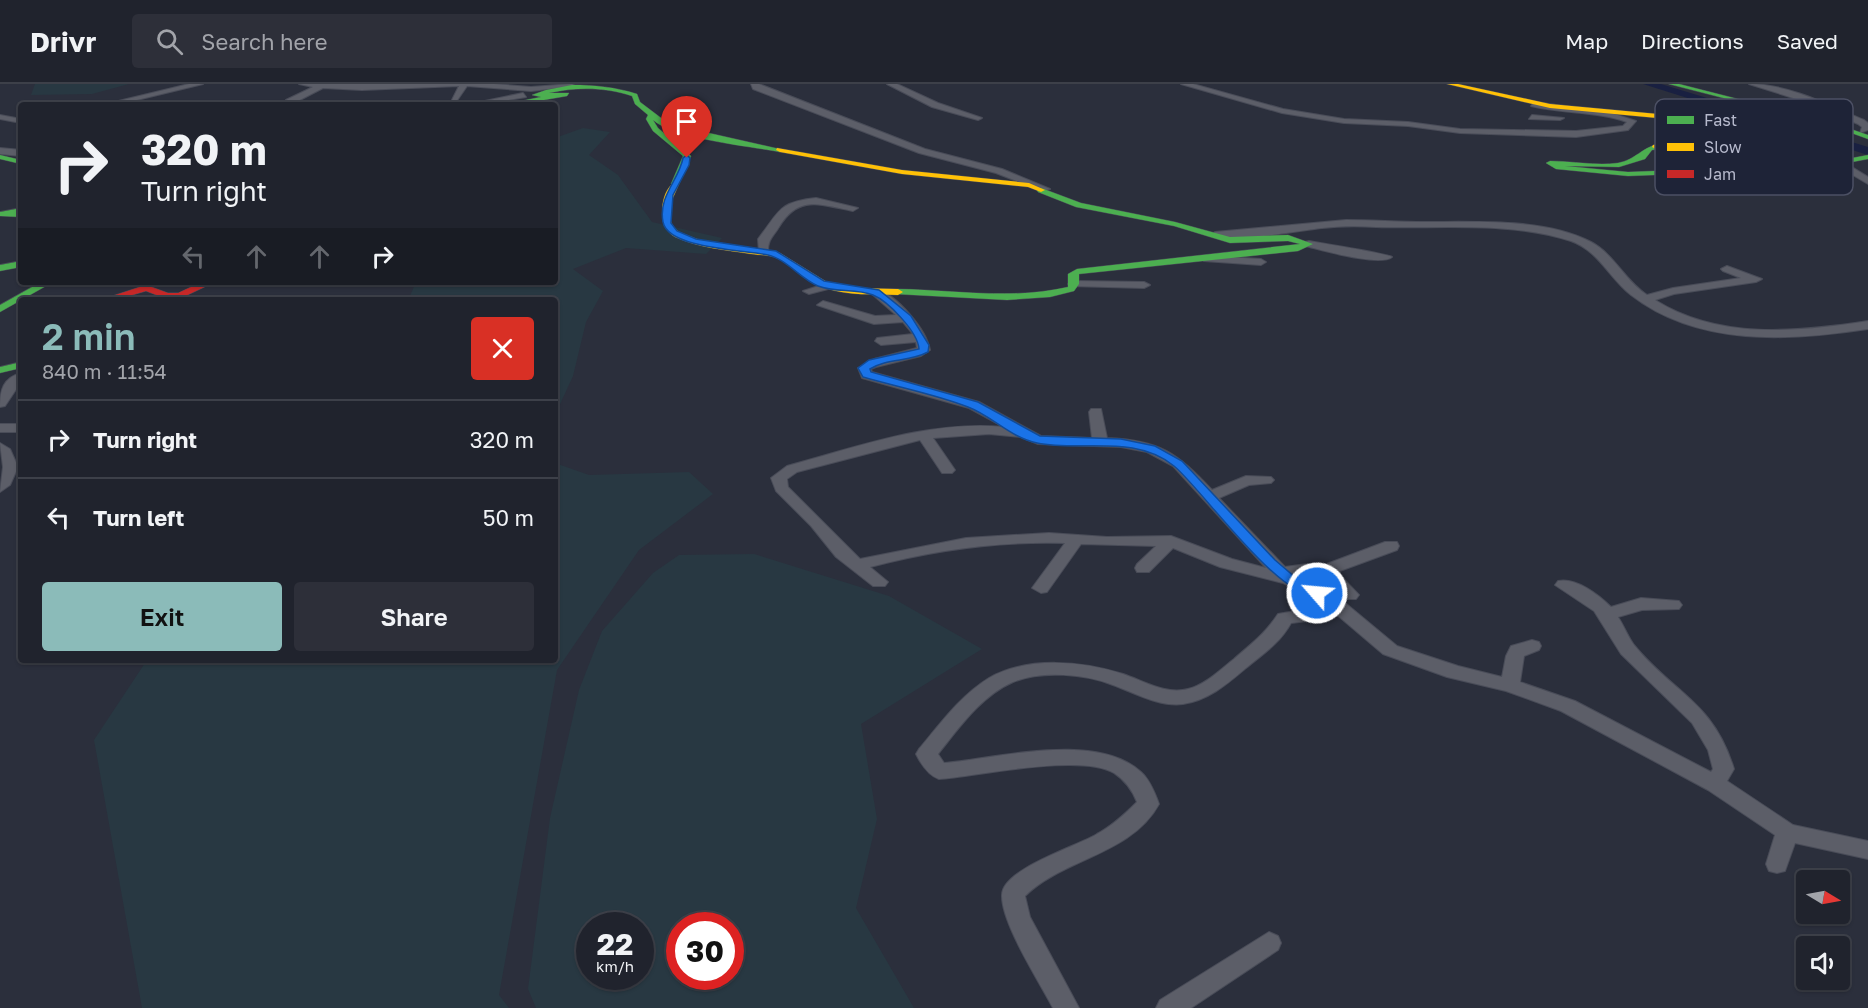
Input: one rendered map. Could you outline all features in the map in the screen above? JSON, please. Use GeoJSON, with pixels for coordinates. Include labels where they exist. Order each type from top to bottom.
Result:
{"type":"FeatureCollection","features":[{"type":"Feature","properties":{"kind":"street"},"geometry":{"type":"LineString","coordinates":[[119,102],[199,84]]}},
{"type":"Feature","properties":{"kind":"street"},"geometry":{"type":"LineString","coordinates":[[303,84],[362,88],[464,84],[531,88],[579,85],[624,90],[635,95],[637,103],[652,113],[659,122],[736,142],[880,168],[1029,185],[1047,190]]}},
{"type":"Feature","properties":{"kind":"street"},"geometry":{"type":"LineString","coordinates":[[289,102],[322,84]]}},
{"type":"Feature","properties":{"kind":"street"},"geometry":{"type":"LineString","coordinates":[[456,100],[464,84]]}},
{"type":"Feature","properties":{"kind":"street"},"geometry":{"type":"LineString","coordinates":[[754,84],[787,100],[922,152],[999,171],[1034,183],[1073,204],[1175,224],[1237,241],[1294,239],[1361,255],[1387,257]]}},
{"type":"Feature","properties":{"kind":"street"},"geometry":{"type":"LineString","coordinates":[[891,84],[936,105],[978,118]]}},
{"type":"Feature","properties":{"kind":"street"},"geometry":{"type":"LineString","coordinates":[[1185,84],[1282,111],[1344,122],[1460,130],[1513,131]]}},
{"type":"Feature","properties":{"kind":"street"},"geometry":{"type":"LineString","coordinates":[[1450,84],[1501,93],[1564,111],[1616,116],[1632,121],[1631,123]]}},
{"type":"Feature","properties":{"kind":"street"},"geometry":{"type":"LineString","coordinates":[[1672,84],[1731,99]]}},
{"type":"Feature","properties":{"kind":"street"},"geometry":{"type":"LineString","coordinates":[[1682,84],[1738,99]]}},
{"type":"Feature","properties":{"kind":"street"},"geometry":{"type":"LineString","coordinates":[[1755,84],[1805,99]]}},
{"type":"Feature","properties":{"kind":"street"},"geometry":{"type":"LineString","coordinates":[[1755,84],[1820,99]]}},
{"type":"Feature","properties":{"kind":"street"},"geometry":{"type":"LineString","coordinates":[[493,102],[573,88],[624,90]]}},
{"type":"Feature","properties":{"kind":"street"},"geometry":{"type":"LineString","coordinates":[[504,102],[567,94],[536,94]]}},
{"type":"Feature","properties":{"kind":"street"},"geometry":{"type":"LineString","coordinates":[[1235,94],[1251,102]]}},
{"type":"Feature","properties":{"kind":"street"},"geometry":{"type":"LineString","coordinates":[[787,100],[828,104]]}},
{"type":"Feature","properties":{"kind":"street"},"geometry":{"type":"LineString","coordinates":[[516,102],[520,101]]}},
{"type":"Feature","properties":{"kind":"street"},"geometry":{"type":"LineString","coordinates":[[1526,101],[1655,116]]}},
{"type":"Feature","properties":{"kind":"street"},"geometry":{"type":"LineString","coordinates":[[1853,110],[1868,115]]}},
{"type":"Feature","properties":{"kind":"street"},"geometry":{"type":"LineString","coordinates":[[1299,111],[1344,122]]}},
{"type":"Feature","properties":{"kind":"street"},"geometry":{"type":"LineString","coordinates":[[652,113],[649,119],[651,125],[680,146],[687,156],[686,165],[669,195],[667,223],[672,231],[694,241],[763,251],[781,257],[828,286]]}},
{"type":"Feature","properties":{"kind":"street"},"geometry":{"type":"LineString","coordinates":[[1383,113],[1460,128],[1576,134],[1625,128],[1631,123]]}},
{"type":"Feature","properties":{"kind":"street"},"geometry":{"type":"LineString","coordinates":[[1532,117],[1607,116],[1631,123]]}},
{"type":"Feature","properties":{"kind":"street"},"geometry":{"type":"LineString","coordinates":[[0,117],[18,121]]}},
{"type":"Feature","properties":{"kind":"street"},"geometry":{"type":"LineString","coordinates":[[1853,119],[1867,126],[1866,133]]}},
{"type":"Feature","properties":{"kind":"street"},"geometry":{"type":"LineString","coordinates":[[0,123],[18,122]]}},
{"type":"Feature","properties":{"kind":"street"},"geometry":{"type":"LineString","coordinates":[[1655,147],[1650,148],[1642,157],[1629,163],[1604,166],[1550,163],[1556,167],[1628,174],[1655,172]]}},
{"type":"Feature","properties":{"kind":"street"},"geometry":{"type":"LineString","coordinates":[[0,151],[18,153]]}},
{"type":"Feature","properties":{"kind":"street"},"geometry":{"type":"LineString","coordinates":[[0,158],[18,161]]}},
{"type":"Feature","properties":{"kind":"street"},"geometry":{"type":"LineString","coordinates":[[1853,172],[1868,181]]}},
{"type":"Feature","properties":{"kind":"street"},"geometry":{"type":"LineString","coordinates":[[763,251],[763,239],[773,228],[783,210],[793,204],[816,201],[853,208]]}},
{"type":"Feature","properties":{"kind":"street"},"geometry":{"type":"LineString","coordinates":[[18,211],[0,214],[18,215]]}},
{"type":"Feature","properties":{"kind":"street"},"geometry":{"type":"LineString","coordinates":[[1212,235],[1269,233],[1319,225],[1363,222],[1477,224],[1526,229],[1576,239],[1595,248],[1607,258],[1632,289],[1645,299],[1690,320],[1733,330],[1776,334],[1806,334],[1868,325]]}},
{"type":"Feature","properties":{"kind":"street"},"geometry":{"type":"LineString","coordinates":[[1074,284],[1072,276],[1077,272],[1180,259],[1298,248],[1309,244]]}},
{"type":"Feature","properties":{"kind":"street"},"geometry":{"type":"LineString","coordinates":[[1180,259],[1261,262]]}},
{"type":"Feature","properties":{"kind":"street"},"geometry":{"type":"LineString","coordinates":[[0,268],[18,265]]}},
{"type":"Feature","properties":{"kind":"street"},"geometry":{"type":"LineString","coordinates":[[1645,299],[1673,291],[1756,279],[1727,269]]}},
{"type":"Feature","properties":{"kind":"street"},"geometry":{"type":"LineString","coordinates":[[809,291],[828,286],[876,292],[931,292],[1010,300],[1065,291],[1074,284],[1144,285]]}},
{"type":"Feature","properties":{"kind":"street"},"geometry":{"type":"LineString","coordinates":[[21,297],[43,285]]}},
{"type":"Feature","properties":{"kind":"street"},"geometry":{"type":"LineString","coordinates":[[115,297],[146,288],[167,296],[179,296],[203,285]]}},
{"type":"Feature","properties":{"kind":"street"},"geometry":{"type":"LineString","coordinates":[[876,292],[908,318],[924,350],[915,355],[873,362],[864,368],[867,375],[974,405],[1022,434],[1038,440],[1100,442],[1150,448],[1178,463],[1286,576]]}},
{"type":"Feature","properties":{"kind":"street"},"geometry":{"type":"LineString","coordinates":[[0,309],[18,299]]}},
{"type":"Feature","properties":{"kind":"street"},"geometry":{"type":"LineString","coordinates":[[823,305],[854,312],[874,320],[908,318]]}},
{"type":"Feature","properties":{"kind":"street"},"geometry":{"type":"LineString","coordinates":[[881,341],[919,338]]}},
{"type":"Feature","properties":{"kind":"street"},"geometry":{"type":"LineString","coordinates":[[0,370],[18,366]]}},
{"type":"Feature","properties":{"kind":"street"},"geometry":{"type":"LineString","coordinates":[[0,403],[12,382],[18,379]]}},
{"type":"Feature","properties":{"kind":"street"},"geometry":{"type":"LineString","coordinates":[[1096,412],[1100,442]]}},
{"type":"Feature","properties":{"kind":"street"},"geometry":{"type":"LineString","coordinates":[[0,428],[18,428]]}},
{"type":"Feature","properties":{"kind":"street"},"geometry":{"type":"LineString","coordinates":[[879,582],[842,553],[817,523],[781,488],[779,478],[792,469],[924,435],[989,429],[1022,434]]}},
{"type":"Feature","properties":{"kind":"street"},"geometry":{"type":"LineString","coordinates":[[924,435],[947,470]]}},
{"type":"Feature","properties":{"kind":"street"},"geometry":{"type":"LineString","coordinates":[[0,447],[11,458],[12,466],[9,476],[0,487]]}},
{"type":"Feature","properties":{"kind":"street"},"geometry":{"type":"LineString","coordinates":[[1209,497],[1246,481],[1266,480]]}},
{"type":"Feature","properties":{"kind":"street"},"geometry":{"type":"LineString","coordinates":[[857,565],[905,553],[979,540],[1038,537],[1107,542],[1171,541],[1226,563],[1286,576],[1344,601]]}},
{"type":"Feature","properties":{"kind":"street"},"geometry":{"type":"LineString","coordinates":[[1041,588],[1077,539]]}},
{"type":"Feature","properties":{"kind":"street"},"geometry":{"type":"LineString","coordinates":[[1143,568],[1171,541]]}},
{"type":"Feature","properties":{"kind":"street"},"geometry":{"type":"LineString","coordinates":[[1286,576],[1317,567],[1327,570],[1390,546]]}},
{"type":"Feature","properties":{"kind":"street"},"geometry":{"type":"LineString","coordinates":[[1327,570],[1344,601],[1390,650],[1454,672],[1510,685],[1568,706],[1715,784],[1787,832],[1868,850]]}},
{"type":"Feature","properties":{"kind":"street"},"geometry":{"type":"LineString","coordinates":[[1564,585],[1586,594],[1608,614],[1628,651],[1679,697],[1717,742],[1724,769],[1715,784]]}},
{"type":"Feature","properties":{"kind":"street"},"geometry":{"type":"LineString","coordinates":[[1066,1008],[1018,918],[1013,893],[1029,876],[1097,845],[1134,819],[1148,804],[1136,778],[1115,765],[1091,759],[1067,758],[1040,758],[964,770],[939,771],[926,754],[989,685],[1008,677],[1028,672],[1093,673],[1181,698],[1200,692],[1232,672],[1270,641],[1279,630],[1284,618],[1324,613],[1344,601]]}},
{"type":"Feature","properties":{"kind":"street"},"geometry":{"type":"LineString","coordinates":[[1608,614],[1641,604],[1673,605]]}},
{"type":"Feature","properties":{"kind":"street"},"geometry":{"type":"LineString","coordinates":[[1510,685],[1518,650],[1532,646]]}},
{"type":"Feature","properties":{"kind":"street"},"geometry":{"type":"LineString","coordinates":[[1777,864],[1787,832]]}},
{"type":"Feature","properties":{"kind":"street"},"geometry":{"type":"LineString","coordinates":[[1169,1008],[1269,943]]}},
{"type":"Feature","properties":{"kind":"shaded area"},"geometry":{"type":"Polygon","coordinates":[[[35,84],[129,84],[92,94],[31,95],[35,84]]]}},
{"type":"Feature","properties":{"kind":"shaded area"},"geometry":{"type":"Polygon","coordinates":[[[583,128],[610,132],[589,155],[618,175],[652,222],[722,238],[706,254],[626,248],[573,269],[603,291],[586,322],[573,376],[558,408],[558,297],[410,296],[415,285],[558,285],[558,137],[583,128]]]}},
{"type":"Feature","properties":{"kind":"shaded area"},"geometry":{"type":"Polygon","coordinates":[[[558,464],[589,475],[689,472],[713,494],[639,550],[557,670],[499,995],[509,1008],[142,1008],[94,740],[145,663],[558,663],[558,464]]]}},
{"type":"Feature","properties":{"kind":"shaded area"},"geometry":{"type":"Polygon","coordinates":[[[754,554],[889,596],[982,649],[861,724],[877,819],[856,908],[914,1008],[536,1008],[528,989],[550,818],[579,690],[602,631],[653,573],[679,555],[754,554]]]}},
{"type":"Feature","properties":{"kind":"waterway"},"geometry":{"type":"LineString","coordinates":[[1649,84],[1698,99]]}},
{"type":"Feature","properties":{"kind":"waterway"},"geometry":{"type":"LineString","coordinates":[[1853,146],[1868,151]]}},
{"type":"Feature","properties":{"kind":"traffic: fast"},"geometry":{"type":"LineString","coordinates":[[1672,84],[1731,99]]}},
{"type":"Feature","properties":{"kind":"traffic: fast"},"geometry":{"type":"LineString","coordinates":[[521,102],[567,94],[535,95],[572,87],[598,87],[624,91],[635,95],[637,103],[658,121],[680,130],[780,150]]}},
{"type":"Feature","properties":{"kind":"traffic: fast"},"geometry":{"type":"LineString","coordinates":[[652,113],[649,119],[656,129],[687,156],[675,184]]}},
{"type":"Feature","properties":{"kind":"traffic: fast"},"geometry":{"type":"LineString","coordinates":[[1853,132],[1868,137]]}},
{"type":"Feature","properties":{"kind":"traffic: fast"},"geometry":{"type":"LineString","coordinates":[[1655,147],[1650,148],[1642,157],[1619,165],[1550,163],[1556,167],[1628,174],[1655,173]]}},
{"type":"Feature","properties":{"kind":"traffic: fast"},"geometry":{"type":"LineString","coordinates":[[0,157],[18,161]]}},
{"type":"Feature","properties":{"kind":"traffic: fast"},"geometry":{"type":"LineString","coordinates":[[1853,160],[1868,157]]}},
{"type":"Feature","properties":{"kind":"traffic: fast"},"geometry":{"type":"LineString","coordinates":[[898,292],[1007,297],[1050,294],[1071,289],[1074,284],[1073,274],[1077,272],[1298,248],[1309,244],[1288,238],[1230,240],[1175,224],[1079,205],[1041,190]]}},
{"type":"Feature","properties":{"kind":"traffic: fast"},"geometry":{"type":"LineString","coordinates":[[18,211],[0,214],[18,215]]}},
{"type":"Feature","properties":{"kind":"traffic: fast"},"geometry":{"type":"LineString","coordinates":[[0,268],[18,265]]}},
{"type":"Feature","properties":{"kind":"traffic: fast"},"geometry":{"type":"LineString","coordinates":[[21,297],[43,285]]}},
{"type":"Feature","properties":{"kind":"traffic: fast"},"geometry":{"type":"LineString","coordinates":[[0,309],[18,299]]}},
{"type":"Feature","properties":{"kind":"traffic: fast"},"geometry":{"type":"LineString","coordinates":[[0,370],[18,366]]}},
{"type":"Feature","properties":{"kind":"traffic: slow"},"geometry":{"type":"LineString","coordinates":[[1450,84],[1550,106],[1655,116]]}},
{"type":"Feature","properties":{"kind":"traffic: slow"},"geometry":{"type":"LineString","coordinates":[[780,150],[902,172],[1029,185],[1041,190]]}},
{"type":"Feature","properties":{"kind":"traffic: slow"},"geometry":{"type":"LineString","coordinates":[[675,184],[668,200],[666,219],[669,228],[676,234],[700,243],[777,255],[827,286],[853,291],[898,292]]}},
{"type":"Feature","properties":{"kind":"traffic: jam"},"geometry":{"type":"LineString","coordinates":[[115,297],[146,288],[167,296],[179,296],[203,285]]}},
{"type":"Feature","properties":{"kind":"route"},"geometry":{"type":"LineString","coordinates":[[687,158],[686,165],[669,195],[667,225],[674,233],[694,241],[773,253],[822,284],[847,290],[876,292],[908,318],[924,345],[924,350],[915,355],[873,362],[864,368],[867,375],[974,405],[997,416],[1022,434],[1038,440],[1121,443],[1150,448],[1178,463],[1270,563],[1290,580],[1317,593]]}}]}
